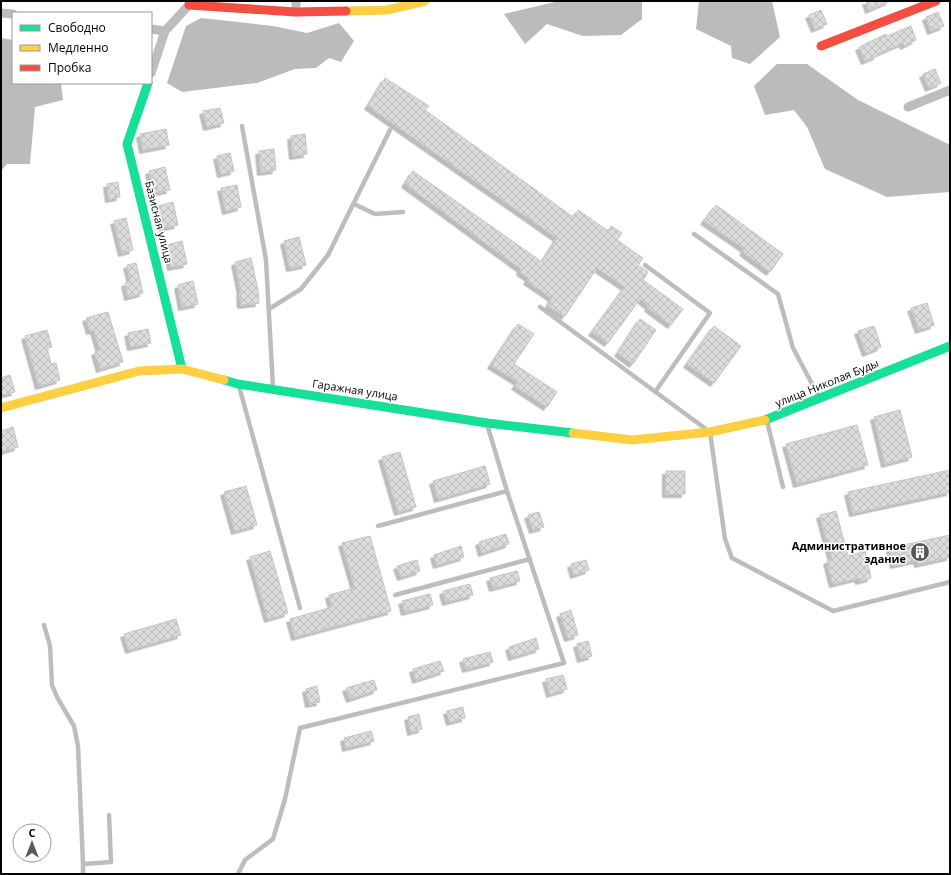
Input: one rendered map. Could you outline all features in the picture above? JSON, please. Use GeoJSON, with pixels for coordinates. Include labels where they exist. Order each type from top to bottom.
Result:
{"type":"FeatureCollection","features":[{"type":"Feature","properties":{"kind":"street"},"geometry":{"type":"LineString","coordinates":[[296,1],[296,12]]}},
{"type":"Feature","properties":{"kind":"street"},"geometry":{"type":"LineString","coordinates":[[152,70],[165,31],[189,3],[296,12],[386,6],[425,1]]}},
{"type":"Feature","properties":{"kind":"street"},"geometry":{"type":"LineString","coordinates":[[821,46],[936,1]]}},
{"type":"Feature","properties":{"kind":"street"},"geometry":{"type":"LineString","coordinates":[[1,14],[12,14]]}},
{"type":"Feature","properties":{"kind":"street"},"geometry":{"type":"LineString","coordinates":[[152,29],[165,31]]}},
{"type":"Feature","properties":{"kind":"street","name":"Базисная улица"},"geometry":{"type":"LineString","coordinates":[[148,84],[127,144],[182,369]]}},
{"type":"Feature","properties":{"kind":"street"},"geometry":{"type":"LineString","coordinates":[[908,107],[950,90]]}},
{"type":"Feature","properties":{"kind":"street","name":"улица Николая Буды"},"geometry":{"type":"LineString","coordinates":[[710,432],[766,420],[950,346]]}},
{"type":"Feature","properties":{"kind":"street","name":"Гаражная улица"},"geometry":{"type":"LineString","coordinates":[[1,408],[139,371],[182,369],[238,384],[487,423],[632,440],[710,432]]}},
{"type":"Feature","properties":{"kind":"lane"},"geometry":{"type":"LineString","coordinates":[[242,126],[266,260],[273,390]]}},
{"type":"Feature","properties":{"kind":"lane"},"geometry":{"type":"LineString","coordinates":[[269,309],[301,289],[328,255],[390,130]]}},
{"type":"Feature","properties":{"kind":"lane"},"geometry":{"type":"LineString","coordinates":[[354,204],[375,214],[403,212]]}},
{"type":"Feature","properties":{"kind":"lane"},"geometry":{"type":"LineString","coordinates":[[694,234],[778,294],[793,348],[820,398]]}},
{"type":"Feature","properties":{"kind":"lane"},"geometry":{"type":"LineString","coordinates":[[645,265],[710,313],[656,392]]}},
{"type":"Feature","properties":{"kind":"lane"},"geometry":{"type":"LineString","coordinates":[[540,307],[710,432],[725,539],[732,558],[833,611],[950,582]]}},
{"type":"Feature","properties":{"kind":"lane"},"geometry":{"type":"LineString","coordinates":[[238,384],[300,608]]}},
{"type":"Feature","properties":{"kind":"lane"},"geometry":{"type":"LineString","coordinates":[[766,420],[783,487]]}},
{"type":"Feature","properties":{"kind":"lane"},"geometry":{"type":"LineString","coordinates":[[238,874],[245,860],[273,839],[285,799],[300,728],[564,663],[507,491],[487,423]]}},
{"type":"Feature","properties":{"kind":"lane"},"geometry":{"type":"LineString","coordinates":[[378,526],[507,491]]}},
{"type":"Feature","properties":{"kind":"lane"},"geometry":{"type":"LineString","coordinates":[[395,595],[530,559]]}},
{"type":"Feature","properties":{"kind":"lane"},"geometry":{"type":"LineString","coordinates":[[44,625],[50,646],[52,685],[57,697],[74,726],[78,746],[83,874]]}},
{"type":"Feature","properties":{"kind":"lane"},"geometry":{"type":"LineString","coordinates":[[83,864],[111,862],[109,815]]}},
{"type":"Feature","properties":{"kind":"shaded area"},"geometry":{"type":"Polygon","coordinates":[[[559,1],[642,1],[642,19],[621,35],[583,36],[547,24],[525,44],[504,14],[559,1]]]}},
{"type":"Feature","properties":{"kind":"shaded area"},"geometry":{"type":"Polygon","coordinates":[[[699,1],[772,1],[780,37],[750,64],[732,58],[731,46],[696,29],[699,1]]]}},
{"type":"Feature","properties":{"kind":"shaded area"},"geometry":{"type":"Polygon","coordinates":[[[201,18],[273,26],[307,33],[339,23],[354,41],[341,62],[329,58],[316,68],[295,69],[257,83],[182,92],[167,83],[186,26],[201,18]]]}},
{"type":"Feature","properties":{"kind":"shaded area"},"geometry":{"type":"Polygon","coordinates":[[[1,38],[12,40],[12,84],[61,84],[63,100],[35,107],[30,164],[7,164],[1,171],[1,38]]]}},
{"type":"Feature","properties":{"kind":"shaded area"},"geometry":{"type":"Polygon","coordinates":[[[777,64],[807,64],[858,100],[950,145],[950,192],[887,197],[825,169],[807,127],[794,110],[765,115],[754,86],[777,64]]]}},
{"type":"Feature","properties":{"kind":"building"},"geometry":{"type":"Polygon","coordinates":[[[866,1],[890,1],[869,10],[866,1]]]}},
{"type":"Feature","properties":{"kind":"building"},"geometry":{"type":"Polygon","coordinates":[[[821,10],[827,24],[815,29],[809,15],[821,10]]]}},
{"type":"Feature","properties":{"kind":"building"},"geometry":{"type":"Polygon","coordinates":[[[938,12],[944,26],[931,31],[926,17],[938,12]]]}},
{"type":"Feature","properties":{"kind":"building"},"geometry":{"type":"Polygon","coordinates":[[[911,26],[916,40],[904,46],[903,43],[865,61],[859,47],[886,34],[887,36],[911,26]]]}},
{"type":"Feature","properties":{"kind":"building"},"geometry":{"type":"Polygon","coordinates":[[[935,69],[941,83],[929,88],[923,74],[935,69]]]}},
{"type":"Feature","properties":{"kind":"building"},"geometry":{"type":"Polygon","coordinates":[[[385,78],[429,106],[425,110],[573,217],[578,210],[608,231],[611,226],[622,233],[617,240],[643,258],[638,265],[648,272],[643,280],[683,309],[671,325],[648,308],[649,306],[640,299],[608,343],[592,332],[625,287],[597,268],[565,316],[548,306],[552,298],[527,281],[529,278],[520,272],[521,269],[405,184],[413,171],[542,262],[557,238],[368,106],[385,78]]]}},
{"type":"Feature","properties":{"kind":"building"},"geometry":{"type":"Polygon","coordinates":[[[220,108],[224,123],[207,127],[203,111],[220,108]]]}},
{"type":"Feature","properties":{"kind":"building"},"geometry":{"type":"Polygon","coordinates":[[[166,129],[169,145],[143,150],[140,134],[166,129]]]}},
{"type":"Feature","properties":{"kind":"building"},"geometry":{"type":"Polygon","coordinates":[[[305,134],[307,154],[293,156],[291,136],[305,134]]]}},
{"type":"Feature","properties":{"kind":"building"},"geometry":{"type":"Polygon","coordinates":[[[274,149],[276,170],[261,172],[259,151],[274,149]]]}},
{"type":"Feature","properties":{"kind":"building"},"geometry":{"type":"Polygon","coordinates":[[[230,153],[234,171],[221,174],[217,156],[230,153]]]}},
{"type":"Feature","properties":{"kind":"building"},"geometry":{"type":"Polygon","coordinates":[[[165,167],[170,190],[154,193],[149,171],[165,167]]]}},
{"type":"Feature","properties":{"kind":"building"},"geometry":{"type":"Polygon","coordinates":[[[118,182],[120,197],[109,199],[107,184],[118,182]]]}},
{"type":"Feature","properties":{"kind":"building"},"geometry":{"type":"Polygon","coordinates":[[[237,185],[241,207],[226,211],[221,188],[237,185]]]}},
{"type":"Feature","properties":{"kind":"building"},"geometry":{"type":"Polygon","coordinates":[[[173,202],[178,225],[163,228],[158,206],[173,202]]]}},
{"type":"Feature","properties":{"kind":"building"},"geometry":{"type":"Polygon","coordinates":[[[716,205],[783,254],[770,272],[743,252],[745,249],[704,221],[716,205]]]}},
{"type":"Feature","properties":{"kind":"building"},"geometry":{"type":"Polygon","coordinates":[[[126,218],[133,250],[122,253],[114,221],[126,218]]]}},
{"type":"Feature","properties":{"kind":"building"},"geometry":{"type":"Polygon","coordinates":[[[299,237],[306,265],[290,268],[284,241],[299,237]]]}},
{"type":"Feature","properties":{"kind":"building"},"geometry":{"type":"Polygon","coordinates":[[[182,241],[187,264],[171,267],[167,245],[182,241]]]}},
{"type":"Feature","properties":{"kind":"building"},"geometry":{"type":"Polygon","coordinates":[[[251,258],[258,290],[259,303],[241,305],[241,292],[235,262],[251,258]]]}},
{"type":"Feature","properties":{"kind":"building"},"geometry":{"type":"Polygon","coordinates":[[[136,263],[143,293],[128,297],[125,283],[131,282],[127,265],[136,263]]]}},
{"type":"Feature","properties":{"kind":"building"},"geometry":{"type":"Polygon","coordinates":[[[193,281],[198,304],[182,307],[178,285],[193,281]]]}},
{"type":"Feature","properties":{"kind":"building"},"geometry":{"type":"Polygon","coordinates":[[[927,303],[934,325],[919,330],[911,308],[927,303]]]}},
{"type":"Feature","properties":{"kind":"building"},"geometry":{"type":"Polygon","coordinates":[[[108,312],[123,362],[100,369],[95,352],[100,350],[94,330],[90,331],[86,318],[108,312]]]}},
{"type":"Feature","properties":{"kind":"building"},"geometry":{"type":"Polygon","coordinates":[[[640,319],[656,330],[633,364],[618,353],[640,319]]]}},
{"type":"Feature","properties":{"kind":"building"},"geometry":{"type":"Polygon","coordinates":[[[518,324],[534,334],[514,364],[557,392],[547,407],[515,386],[518,382],[491,365],[518,324]]]}},
{"type":"Feature","properties":{"kind":"building"},"geometry":{"type":"Polygon","coordinates":[[[714,326],[741,346],[714,383],[687,364],[714,326]]]}},
{"type":"Feature","properties":{"kind":"building"},"geometry":{"type":"Polygon","coordinates":[[[874,326],[881,347],[866,353],[858,331],[874,326]]]}},
{"type":"Feature","properties":{"kind":"building"},"geometry":{"type":"Polygon","coordinates":[[[148,329],[151,343],[131,347],[128,333],[148,329]]]}},
{"type":"Feature","properties":{"kind":"building"},"geometry":{"type":"Polygon","coordinates":[[[47,330],[52,347],[47,348],[51,364],[56,363],[60,380],[39,386],[25,336],[47,330]]]}},
{"type":"Feature","properties":{"kind":"building"},"geometry":{"type":"Polygon","coordinates":[[[10,375],[15,392],[1,395],[1,378],[10,375]]]}},
{"type":"Feature","properties":{"kind":"building"},"geometry":{"type":"Polygon","coordinates":[[[900,410],[912,457],[885,464],[874,417],[900,410]]]}},
{"type":"Feature","properties":{"kind":"building"},"geometry":{"type":"Polygon","coordinates":[[[857,425],[868,465],[797,484],[786,444],[857,425]]]}},
{"type":"Feature","properties":{"kind":"building"},"geometry":{"type":"Polygon","coordinates":[[[13,427],[18,447],[1,452],[1,431],[13,427]]]}},
{"type":"Feature","properties":{"kind":"building"},"geometry":{"type":"Polygon","coordinates":[[[400,452],[416,507],[398,512],[382,457],[400,452]]]}},
{"type":"Feature","properties":{"kind":"building"},"geometry":{"type":"Polygon","coordinates":[[[485,466],[490,484],[438,499],[433,481],[485,466]]]}},
{"type":"Feature","properties":{"kind":"building"},"geometry":{"type":"Polygon","coordinates":[[[950,470],[950,492],[853,513],[848,492],[950,470]]]}},
{"type":"Feature","properties":{"kind":"building"},"geometry":{"type":"Polygon","coordinates":[[[666,471],[685,471],[685,494],[666,494],[666,471]]]}},
{"type":"Feature","properties":{"kind":"building"},"geometry":{"type":"Polygon","coordinates":[[[246,486],[257,525],[235,531],[224,492],[246,486]]]}},
{"type":"Feature","properties":{"kind":"building"},"geometry":{"type":"Polygon","coordinates":[[[836,511],[848,556],[865,551],[871,578],[859,581],[858,578],[833,584],[827,561],[832,559],[820,515],[836,511]]]}},
{"type":"Feature","properties":{"kind":"building"},"geometry":{"type":"Polygon","coordinates":[[[539,512],[544,527],[533,530],[528,515],[539,512]]]}},
{"type":"Feature","properties":{"kind":"building"},"geometry":{"type":"Polygon","coordinates":[[[506,534],[509,544],[482,553],[479,542],[506,534]]]}},
{"type":"Feature","properties":{"kind":"building","name":"Административное здание"},"geometry":{"type":"Polygon","coordinates":[[[950,535],[950,557],[918,564],[917,560],[894,565],[890,548],[950,535]]]}},
{"type":"Feature","properties":{"kind":"building"},"geometry":{"type":"Polygon","coordinates":[[[370,536],[391,611],[295,637],[290,619],[332,607],[329,595],[355,588],[342,543],[370,536]]]}},
{"type":"Feature","properties":{"kind":"building"},"geometry":{"type":"Polygon","coordinates":[[[461,546],[464,557],[437,565],[434,555],[461,546]]]}},
{"type":"Feature","properties":{"kind":"building"},"geometry":{"type":"Polygon","coordinates":[[[270,551],[288,613],[268,619],[250,557],[270,551]]]}},
{"type":"Feature","properties":{"kind":"building"},"geometry":{"type":"Polygon","coordinates":[[[417,560],[420,571],[401,577],[397,566],[417,560]]]}},
{"type":"Feature","properties":{"kind":"building"},"geometry":{"type":"Polygon","coordinates":[[[586,560],[589,570],[574,575],[571,564],[586,560]]]}},
{"type":"Feature","properties":{"kind":"building"},"geometry":{"type":"Polygon","coordinates":[[[517,571],[520,581],[493,588],[490,578],[517,571]]]}},
{"type":"Feature","properties":{"kind":"building"},"geometry":{"type":"Polygon","coordinates":[[[470,584],[473,595],[446,602],[443,591],[470,584]]]}},
{"type":"Feature","properties":{"kind":"building"},"geometry":{"type":"Polygon","coordinates":[[[430,594],[433,605],[405,612],[402,601],[430,594]]]}},
{"type":"Feature","properties":{"kind":"building"},"geometry":{"type":"Polygon","coordinates":[[[571,610],[578,635],[568,638],[560,614],[571,610]]]}},
{"type":"Feature","properties":{"kind":"building"},"geometry":{"type":"Polygon","coordinates":[[[176,619],[181,635],[129,650],[124,634],[176,619]]]}},
{"type":"Feature","properties":{"kind":"building"},"geometry":{"type":"Polygon","coordinates":[[[536,638],[539,649],[512,657],[509,647],[536,638]]]}},
{"type":"Feature","properties":{"kind":"building"},"geometry":{"type":"Polygon","coordinates":[[[588,641],[592,656],[581,659],[577,644],[588,641]]]}},
{"type":"Feature","properties":{"kind":"building"},"geometry":{"type":"Polygon","coordinates":[[[490,652],[493,662],[466,669],[463,659],[490,652]]]}},
{"type":"Feature","properties":{"kind":"building"},"geometry":{"type":"Polygon","coordinates":[[[440,661],[444,671],[416,680],[413,669],[440,661]]]}},
{"type":"Feature","properties":{"kind":"building"},"geometry":{"type":"Polygon","coordinates":[[[563,675],[567,689],[550,694],[546,679],[563,675]]]}},
{"type":"Feature","properties":{"kind":"building"},"geometry":{"type":"Polygon","coordinates":[[[374,680],[377,690],[350,699],[346,688],[374,680]]]}},
{"type":"Feature","properties":{"kind":"building"},"geometry":{"type":"Polygon","coordinates":[[[317,686],[320,702],[309,704],[306,689],[317,686]]]}},
{"type":"Feature","properties":{"kind":"building"},"geometry":{"type":"Polygon","coordinates":[[[463,707],[465,718],[450,722],[447,711],[463,707]]]}},
{"type":"Feature","properties":{"kind":"building"},"geometry":{"type":"Polygon","coordinates":[[[419,714],[422,729],[411,732],[408,717],[419,714]]]}},
{"type":"Feature","properties":{"kind":"building"},"geometry":{"type":"Polygon","coordinates":[[[371,731],[374,741],[346,748],[344,738],[371,731]]]}},
{"type":"Feature","properties":{"kind":"traffic: fast"},"geometry":{"type":"LineString","coordinates":[[148,84],[127,144],[182,369]]}},
{"type":"Feature","properties":{"kind":"traffic: fast"},"geometry":{"type":"LineString","coordinates":[[765,420],[950,346]]}},
{"type":"Feature","properties":{"kind":"traffic: fast"},"geometry":{"type":"LineString","coordinates":[[224,380],[238,384],[487,423],[573,433]]}},
{"type":"Feature","properties":{"kind":"traffic: slow"},"geometry":{"type":"LineString","coordinates":[[346,11],[387,10],[425,1]]}},
{"type":"Feature","properties":{"kind":"traffic: slow"},"geometry":{"type":"LineString","coordinates":[[1,408],[139,371],[182,369],[224,380]]}},
{"type":"Feature","properties":{"kind":"traffic: slow"},"geometry":{"type":"LineString","coordinates":[[573,433],[632,440],[710,432],[765,420]]}},
{"type":"Feature","properties":{"kind":"traffic: jam"},"geometry":{"type":"LineString","coordinates":[[821,46],[936,1]]}},
{"type":"Feature","properties":{"kind":"traffic: jam"},"geometry":{"type":"LineString","coordinates":[[189,5],[296,12],[346,11]]}},
{"type":"Feature","properties":{"kind":"place","name":"Административное здание"},"geometry":{"type":"Point","coordinates":[920,552]}}]}
